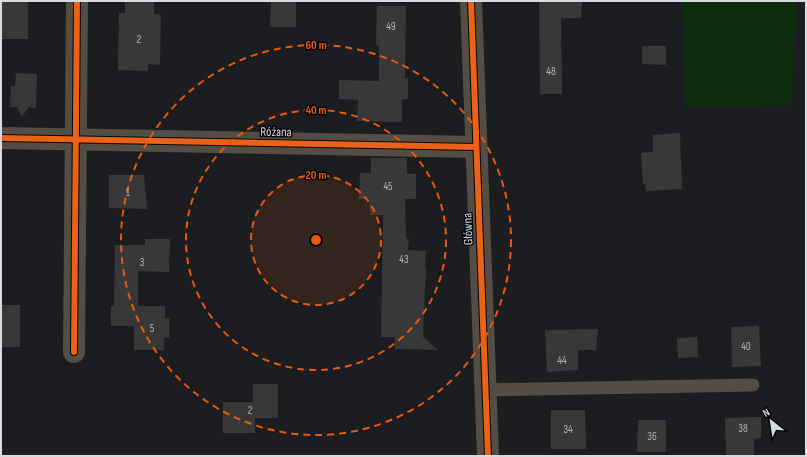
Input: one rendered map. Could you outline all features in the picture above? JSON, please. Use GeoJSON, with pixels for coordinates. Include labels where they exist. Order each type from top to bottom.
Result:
{"type":"FeatureCollection","features":[{"type":"Feature","properties":{"kind":"street"},"geometry":{"type":"LineString","coordinates":[[74,352],[77,1]]}},
{"type":"Feature","properties":{"kind":"street","name":"Główna"},"geometry":{"type":"LineString","coordinates":[[471,1],[488,456]]}},
{"type":"Feature","properties":{"kind":"street","name":"Różana"},"geometry":{"type":"LineString","coordinates":[[1,138],[476,147]]}},
{"type":"Feature","properties":{"kind":"lane"},"geometry":{"type":"LineString","coordinates":[[486,390],[753,385]]}},
{"type":"Feature","properties":{"kind":"green space"},"geometry":{"type":"Polygon","coordinates":[[[682,1],[796,1],[792,106],[686,107],[682,1]]]}},
{"type":"Feature","properties":{"kind":"building"},"geometry":{"type":"Polygon","coordinates":[[[125,1],[154,1],[154,14],[161,15],[160,65],[148,64],[148,71],[118,70],[119,13],[125,13],[125,1]]]}},
{"type":"Feature","properties":{"kind":"building"},"geometry":{"type":"Polygon","coordinates":[[[271,1],[296,1],[296,27],[270,27],[271,1]]]}},
{"type":"Feature","properties":{"kind":"building"},"geometry":{"type":"Polygon","coordinates":[[[539,1],[582,1],[581,18],[561,18],[562,94],[540,94],[539,1]]]}},
{"type":"Feature","properties":{"kind":"building"},"geometry":{"type":"Polygon","coordinates":[[[1,2],[28,2],[28,39],[1,39],[1,2]]]}},
{"type":"Feature","properties":{"kind":"building"},"geometry":{"type":"Polygon","coordinates":[[[377,6],[406,6],[405,78],[408,78],[408,99],[402,99],[402,122],[357,121],[358,100],[339,99],[339,80],[379,81],[379,45],[376,45],[377,6]]]}},
{"type":"Feature","properties":{"kind":"building"},"geometry":{"type":"Polygon","coordinates":[[[642,46],[666,46],[666,65],[642,64],[642,46]]]}},
{"type":"Feature","properties":{"kind":"building"},"geometry":{"type":"Polygon","coordinates":[[[16,73],[37,74],[36,108],[29,107],[22,117],[17,107],[10,107],[11,86],[15,86],[16,73]]]}},
{"type":"Feature","properties":{"kind":"building"},"geometry":{"type":"Polygon","coordinates":[[[680,133],[682,189],[646,191],[645,184],[643,184],[641,153],[653,152],[653,135],[680,133]]]}},
{"type":"Feature","properties":{"kind":"building"},"geometry":{"type":"Polygon","coordinates":[[[371,158],[407,158],[407,174],[416,174],[416,199],[405,199],[406,239],[409,239],[408,250],[426,251],[423,337],[438,350],[395,349],[395,337],[381,337],[383,215],[370,215],[369,199],[359,199],[360,173],[371,173],[371,158]]]}},
{"type":"Feature","properties":{"kind":"building"},"geometry":{"type":"Polygon","coordinates":[[[109,175],[144,175],[147,209],[109,208],[109,175]]]}},
{"type":"Feature","properties":{"kind":"building"},"geometry":{"type":"Polygon","coordinates":[[[145,239],[170,239],[169,272],[138,271],[138,306],[165,306],[165,318],[169,318],[169,338],[164,338],[164,350],[134,350],[134,326],[111,326],[111,306],[114,306],[115,245],[145,245],[145,239]]]}},
{"type":"Feature","properties":{"kind":"building"},"geometry":{"type":"Polygon","coordinates":[[[1,305],[20,305],[20,347],[1,347],[1,305]]]}},
{"type":"Feature","properties":{"kind":"building"},"geometry":{"type":"Polygon","coordinates":[[[759,326],[761,366],[732,367],[731,327],[759,326]]]}},
{"type":"Feature","properties":{"kind":"building"},"geometry":{"type":"Polygon","coordinates":[[[598,329],[596,350],[578,350],[578,370],[547,372],[545,330],[598,329]]]}},
{"type":"Feature","properties":{"kind":"building"},"geometry":{"type":"Polygon","coordinates":[[[697,337],[698,357],[678,358],[677,338],[697,337]]]}},
{"type":"Feature","properties":{"kind":"building"},"geometry":{"type":"Polygon","coordinates":[[[253,384],[278,384],[278,418],[255,418],[255,433],[223,433],[223,402],[253,402],[253,384]]]}},
{"type":"Feature","properties":{"kind":"building"},"geometry":{"type":"Polygon","coordinates":[[[551,410],[585,410],[586,449],[551,449],[551,410]]]}},
{"type":"Feature","properties":{"kind":"building"},"geometry":{"type":"Polygon","coordinates":[[[761,417],[761,438],[754,439],[754,456],[726,456],[725,418],[761,417]]]}},
{"type":"Feature","properties":{"kind":"building"},"geometry":{"type":"Polygon","coordinates":[[[638,420],[666,420],[666,452],[637,452],[638,420]]]}},
{"type":"Feature","properties":{"kind":"cycle path"},"geometry":{"type":"LineString","coordinates":[[74,352],[77,1]]}},
{"type":"Feature","properties":{"kind":"cycle path"},"geometry":{"type":"LineString","coordinates":[[471,1],[488,456]]}},
{"type":"Feature","properties":{"kind":"cycle path"},"geometry":{"type":"LineString","coordinates":[[1,138],[476,147]]}}]}
